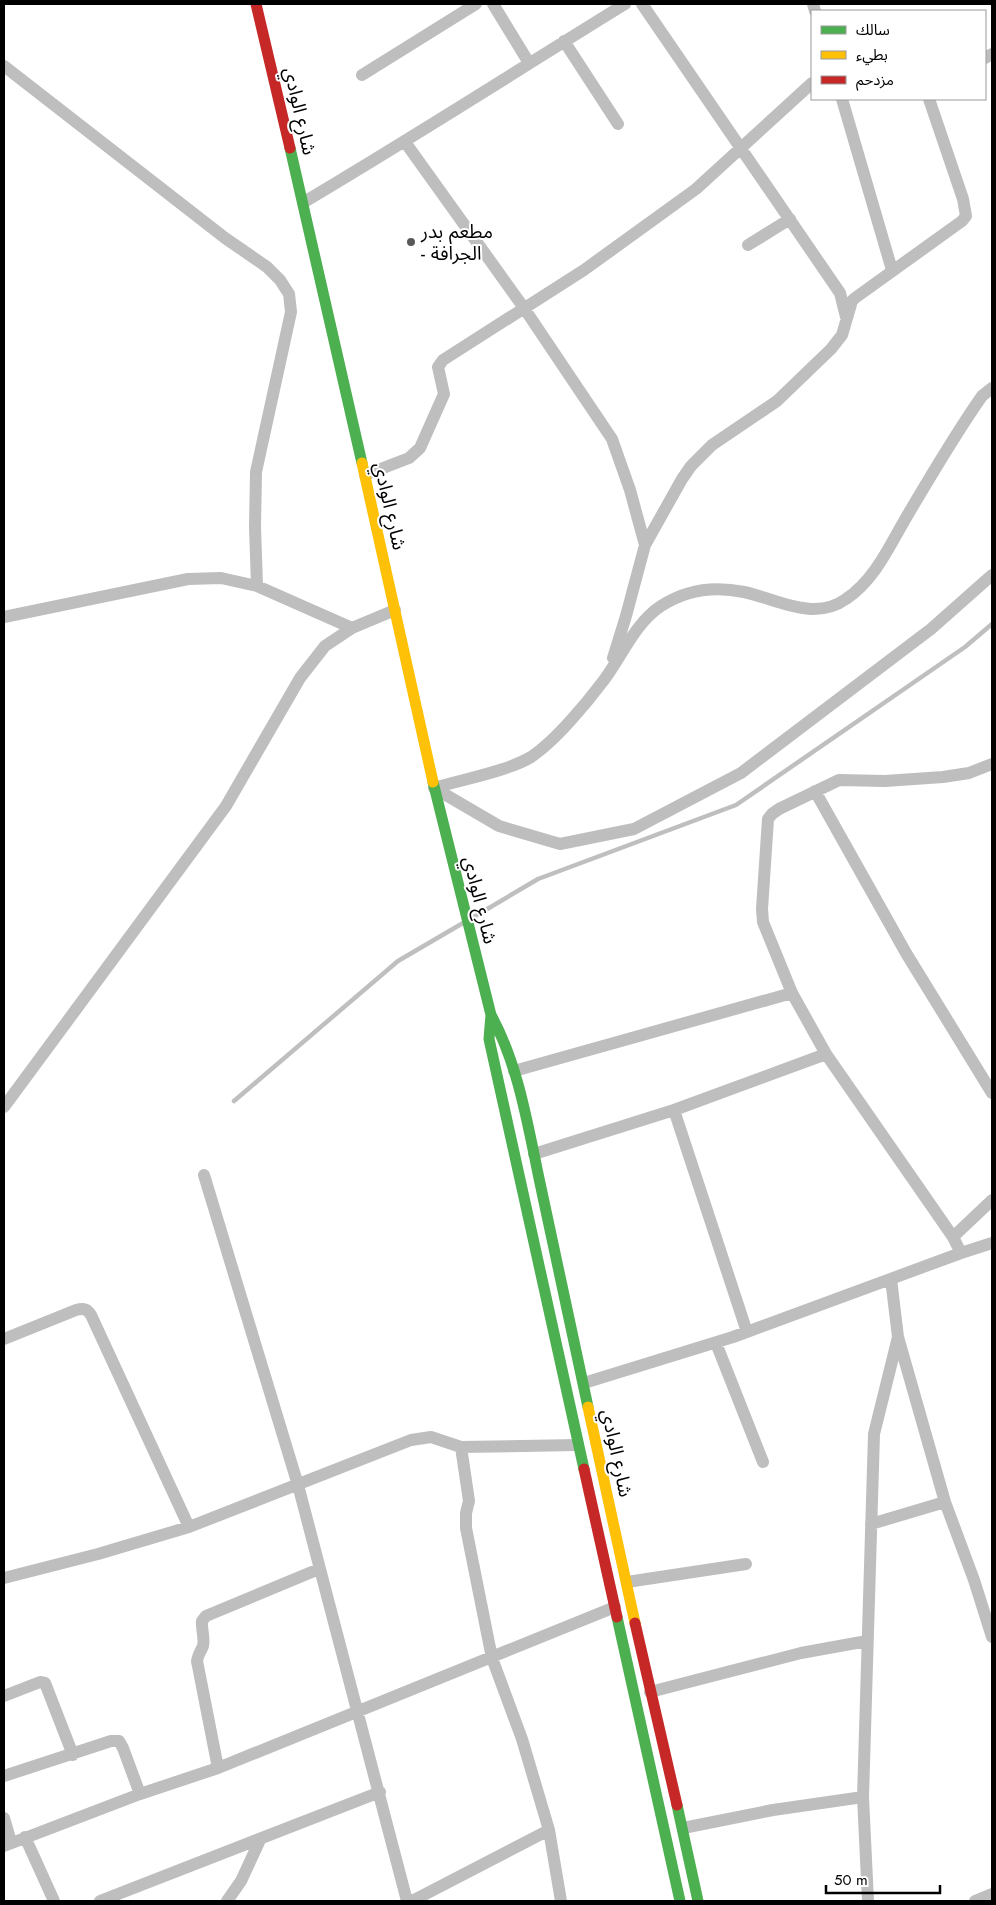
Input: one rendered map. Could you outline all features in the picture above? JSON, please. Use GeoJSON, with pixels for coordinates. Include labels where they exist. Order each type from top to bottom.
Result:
{"type":"FeatureCollection","features":[{"type":"Feature","properties":{"kind":"main road","name":"شارع الوادي"},"geometry":{"type":"LineString","coordinates":[[256,4],[304,202],[434,788],[491,1015],[502,1035],[514,1071],[534,1154],[650,1692],[666,1753],[698,1901]]}},
{"type":"Feature","properties":{"kind":"main road","name":"شارع الوادي"},"geometry":{"type":"LineString","coordinates":[[491,1015],[489,1039],[680,1901]]}},
{"type":"Feature","properties":{"kind":"street"},"geometry":{"type":"LineString","coordinates":[[362,75],[476,4]]}},
{"type":"Feature","properties":{"kind":"street"},"geometry":{"type":"LineString","coordinates":[[493,4],[529,62]]}},
{"type":"Feature","properties":{"kind":"street"},"geometry":{"type":"LineString","coordinates":[[304,202],[405,142],[529,62],[625,4]]}},
{"type":"Feature","properties":{"kind":"street"},"geometry":{"type":"LineString","coordinates":[[642,4],[840,293],[847,323]]}},
{"type":"Feature","properties":{"kind":"street"},"geometry":{"type":"LineString","coordinates":[[564,41],[618,124]]}},
{"type":"Feature","properties":{"kind":"street"},"geometry":{"type":"LineString","coordinates":[[4,66],[225,238],[267,268],[280,280],[289,294],[291,312],[256,472],[257,586]]}},
{"type":"Feature","properties":{"kind":"street"},"geometry":{"type":"LineString","coordinates":[[365,475],[409,458],[420,448],[444,394],[438,367],[442,360],[584,270],[696,190],[740,147],[811,84]]}},
{"type":"Feature","properties":{"kind":"street"},"geometry":{"type":"LineString","coordinates":[[842,100],[892,270]]}},
{"type":"Feature","properties":{"kind":"street"},"geometry":{"type":"LineString","coordinates":[[603,681],[618,643],[645,545],[691,466],[712,445],[777,401],[831,349],[842,335],[852,301],[892,270],[962,221],[966,216],[963,199],[929,100]]}},
{"type":"Feature","properties":{"kind":"street"},"geometry":{"type":"LineString","coordinates":[[405,142],[524,308],[612,439],[630,490],[645,545]]}},
{"type":"Feature","properties":{"kind":"street"},"geometry":{"type":"LineString","coordinates":[[748,245],[790,219]]}},
{"type":"Feature","properties":{"kind":"street"},"geometry":{"type":"LineString","coordinates":[[434,788],[510,766],[530,757],[548,743],[603,681],[644,619],[660,606],[698,590],[717,588],[744,592],[796,608],[816,609],[829,607],[846,600],[881,563],[939,462],[982,396],[992,388]]}},
{"type":"Feature","properties":{"kind":"street"},"geometry":{"type":"LineString","coordinates":[[434,788],[499,826],[560,844],[634,828],[742,773],[931,629],[992,575]]}},
{"type":"Feature","properties":{"kind":"street"},"geometry":{"type":"LineString","coordinates":[[4,616],[188,579],[221,578],[257,586],[352,628]]}},
{"type":"Feature","properties":{"kind":"street"},"geometry":{"type":"LineString","coordinates":[[4,1107],[226,806],[300,678],[325,646],[352,628],[395,610]]}},
{"type":"Feature","properties":{"kind":"street"},"geometry":{"type":"LineString","coordinates":[[961,1253],[953,1237],[826,1054],[792,993],[763,922],[762,909],[768,819],[779,809],[839,780],[885,781],[943,777],[969,773],[992,764]]}},
{"type":"Feature","properties":{"kind":"street"},"geometry":{"type":"LineString","coordinates":[[815,791],[906,953],[992,1093]]}},
{"type":"Feature","properties":{"kind":"street"},"geometry":{"type":"LineString","coordinates":[[514,1071],[792,993]]}},
{"type":"Feature","properties":{"kind":"street"},"geometry":{"type":"LineString","coordinates":[[534,1154],[674,1110],[826,1054]]}},
{"type":"Feature","properties":{"kind":"street"},"geometry":{"type":"LineString","coordinates":[[674,1110],[746,1332]]}},
{"type":"Feature","properties":{"kind":"street"},"geometry":{"type":"LineString","coordinates":[[204,1175],[298,1485],[380,1792],[407,1901]]}},
{"type":"Feature","properties":{"kind":"street"},"geometry":{"type":"LineString","coordinates":[[953,1237],[992,1200]]}},
{"type":"Feature","properties":{"kind":"street"},"geometry":{"type":"LineString","coordinates":[[584,1383],[716,1343],[992,1243]]}},
{"type":"Feature","properties":{"kind":"street"},"geometry":{"type":"LineString","coordinates":[[891,1279],[898,1337],[945,1502],[974,1580],[992,1637]]}},
{"type":"Feature","properties":{"kind":"street"},"geometry":{"type":"LineString","coordinates":[[4,1339],[76,1310],[82,1308],[87,1310],[189,1527]]}},
{"type":"Feature","properties":{"kind":"street"},"geometry":{"type":"LineString","coordinates":[[868,1901],[862,1797],[874,1434],[898,1337]]}},
{"type":"Feature","properties":{"kind":"street"},"geometry":{"type":"LineString","coordinates":[[716,1343],[763,1462]]}},
{"type":"Feature","properties":{"kind":"street"},"geometry":{"type":"LineString","coordinates":[[4,1578],[98,1554],[189,1527],[411,1440],[431,1436],[461,1447],[578,1445]]}},
{"type":"Feature","properties":{"kind":"street"},"geometry":{"type":"LineString","coordinates":[[461,1447],[469,1501],[466,1513],[467,1536],[492,1658],[522,1739],[549,1830],[561,1901]]}},
{"type":"Feature","properties":{"kind":"street"},"geometry":{"type":"LineString","coordinates":[[871,1524],[945,1502]]}},
{"type":"Feature","properties":{"kind":"street"},"geometry":{"type":"LineString","coordinates":[[627,1582],[746,1564]]}},
{"type":"Feature","properties":{"kind":"street"},"geometry":{"type":"LineString","coordinates":[[218,1768],[198,1661],[198,1653],[203,1647],[204,1642],[202,1621],[206,1616],[319,1569]]}},
{"type":"Feature","properties":{"kind":"street"},"geometry":{"type":"LineString","coordinates":[[4,1818],[7,1844],[140,1794],[218,1768],[615,1608]]}},
{"type":"Feature","properties":{"kind":"street"},"geometry":{"type":"LineString","coordinates":[[650,1692],[801,1653],[867,1641]]}},
{"type":"Feature","properties":{"kind":"street"},"geometry":{"type":"LineString","coordinates":[[4,1696],[40,1682],[45,1683],[73,1755]]}},
{"type":"Feature","properties":{"kind":"street"},"geometry":{"type":"LineString","coordinates":[[4,1776],[112,1741],[119,1742],[123,1748],[140,1794]]}},
{"type":"Feature","properties":{"kind":"street"},"geometry":{"type":"LineString","coordinates":[[100,1901],[380,1792]]}},
{"type":"Feature","properties":{"kind":"street"},"geometry":{"type":"LineString","coordinates":[[683,1828],[773,1810],[862,1797]]}},
{"type":"Feature","properties":{"kind":"street"},"geometry":{"type":"LineString","coordinates":[[412,1901],[549,1830]]}},
{"type":"Feature","properties":{"kind":"street"},"geometry":{"type":"LineString","coordinates":[[25,1836],[54,1901]]}},
{"type":"Feature","properties":{"kind":"street"},"geometry":{"type":"LineString","coordinates":[[227,1901],[241,1881],[260,1840]]}},
{"type":"Feature","properties":{"kind":"street"},"geometry":{"type":"LineString","coordinates":[[975,1901],[992,1894]]}},
{"type":"Feature","properties":{"kind":"waterway"},"geometry":{"type":"LineString","coordinates":[[472,918],[538,879],[736,805],[965,647],[992,624]]}},
{"type":"Feature","properties":{"kind":"waterway"},"geometry":{"type":"LineString","coordinates":[[234,1101],[398,961],[463,923]]}},
{"type":"Feature","properties":{"kind":"traffic: fast"},"geometry":{"type":"LineString","coordinates":[[290,148],[362,463]]}},
{"type":"Feature","properties":{"kind":"traffic: fast"},"geometry":{"type":"LineString","coordinates":[[433,782],[491,1015],[509,1055],[527,1119],[588,1407]]}},
{"type":"Feature","properties":{"kind":"traffic: fast"},"geometry":{"type":"LineString","coordinates":[[491,1015],[489,1039],[584,1469]]}},
{"type":"Feature","properties":{"kind":"traffic: fast"},"geometry":{"type":"LineString","coordinates":[[617,1617],[680,1901]]}},
{"type":"Feature","properties":{"kind":"traffic: fast"},"geometry":{"type":"LineString","coordinates":[[677,1805],[698,1901]]}},
{"type":"Feature","properties":{"kind":"traffic: slow"},"geometry":{"type":"LineString","coordinates":[[362,463],[433,782]]}},
{"type":"Feature","properties":{"kind":"traffic: slow"},"geometry":{"type":"LineString","coordinates":[[588,1407],[635,1623]]}},
{"type":"Feature","properties":{"kind":"traffic: jam"},"geometry":{"type":"LineString","coordinates":[[256,4],[290,148]]}},
{"type":"Feature","properties":{"kind":"traffic: jam"},"geometry":{"type":"LineString","coordinates":[[584,1469],[617,1617]]}},
{"type":"Feature","properties":{"kind":"traffic: jam"},"geometry":{"type":"LineString","coordinates":[[635,1623],[677,1805]]}},
{"type":"Feature","properties":{"kind":"place","name":"مطعم بدر - الجرافة"},"geometry":{"type":"Point","coordinates":[411,242]}}]}
